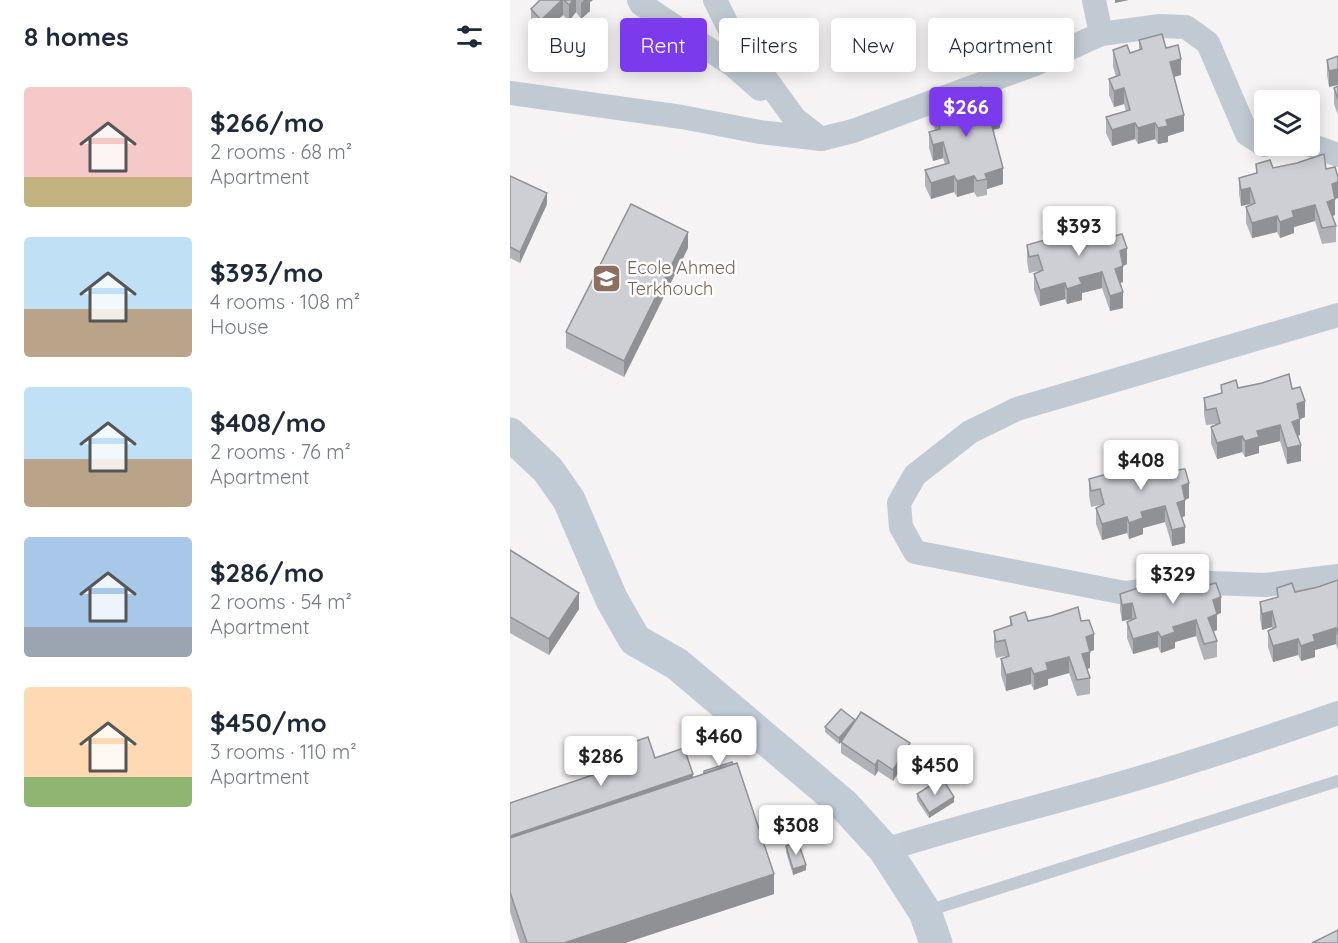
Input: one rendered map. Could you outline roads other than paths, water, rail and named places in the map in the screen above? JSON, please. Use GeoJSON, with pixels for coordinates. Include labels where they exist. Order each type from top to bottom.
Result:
{"type":"FeatureCollection","features":[{"type":"Feature","properties":{"kind":"street"},"geometry":{"type":"LineString","coordinates":[[639,0],[641,4],[734,66],[821,139]]}},
{"type":"Feature","properties":{"kind":"street"},"geometry":{"type":"LineString","coordinates":[[715,0],[729,28],[795,119]]}},
{"type":"Feature","properties":{"kind":"street"},"geometry":{"type":"LineString","coordinates":[[1094,0],[1101,34]]}},
{"type":"Feature","properties":{"kind":"street"},"geometry":{"type":"LineString","coordinates":[[510,93],[682,117],[760,132],[821,139],[853,130],[1035,64],[1101,34],[1160,26],[1186,27],[1208,43],[1247,135],[1254,139]]}},
{"type":"Feature","properties":{"kind":"street"},"geometry":{"type":"LineString","coordinates":[[1320,149],[1338,155]]}},
{"type":"Feature","properties":{"kind":"street"},"geometry":{"type":"LineString","coordinates":[[1338,315],[1017,409],[970,432],[915,475],[899,503],[901,527],[915,552],[1125,593],[1211,583],[1265,585],[1338,576]]}},
{"type":"Feature","properties":{"kind":"street"},"geometry":{"type":"LineString","coordinates":[[510,434],[548,470],[569,500],[612,600],[635,640],[677,664],[844,805],[885,850],[925,912],[936,943]]}},
{"type":"Feature","properties":{"kind":"street"},"geometry":{"type":"LineString","coordinates":[[885,850],[956,827],[1137,778],[1338,713]]}},
{"type":"Feature","properties":{"kind":"lane"},"geometry":{"type":"LineString","coordinates":[[925,912],[1338,782]]}},
{"type":"Feature","properties":{"kind":"place","name":"Ecole Ahmed Terkhouch"},"geometry":{"type":"Point","coordinates":[606,278]}}]}
